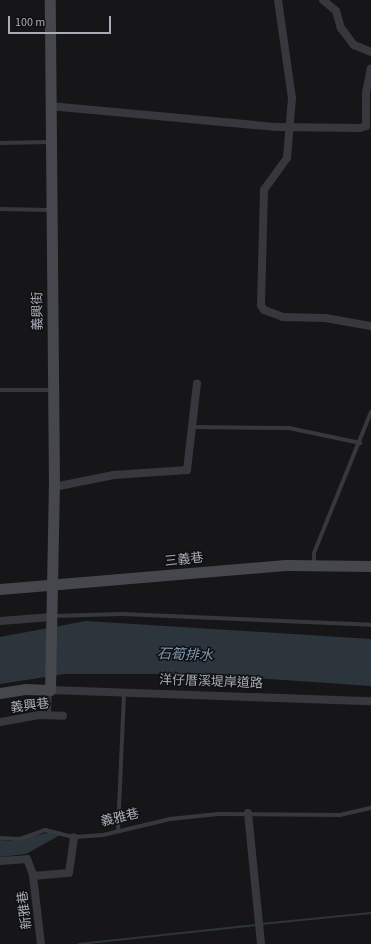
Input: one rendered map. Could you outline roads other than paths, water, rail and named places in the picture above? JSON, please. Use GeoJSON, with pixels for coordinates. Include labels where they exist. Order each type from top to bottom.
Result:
{"type":"FeatureCollection","features":[{"type":"Feature","properties":{"kind":"street","name":"義興街"},"geometry":{"type":"LineString","coordinates":[[50,0],[50,210],[54,487],[54,585],[50,690]]}},
{"type":"Feature","properties":{"kind":"street"},"geometry":{"type":"LineString","coordinates":[[278,0],[292,80],[290,125],[287,158],[264,190],[261,306],[264,310],[283,317],[325,318],[371,326]]}},
{"type":"Feature","properties":{"kind":"street"},"geometry":{"type":"LineString","coordinates":[[323,0],[336,11],[341,28],[354,45],[371,52]]}},
{"type":"Feature","properties":{"kind":"street"},"geometry":{"type":"LineString","coordinates":[[50,106],[334,129],[366,126],[366,93],[371,68]]}},
{"type":"Feature","properties":{"kind":"street"},"geometry":{"type":"LineString","coordinates":[[54,487],[114,475],[187,470],[197,384]]}},
{"type":"Feature","properties":{"kind":"street","name":"三義巷"},"geometry":{"type":"LineString","coordinates":[[0,589],[314,564],[371,566]]}},
{"type":"Feature","properties":{"kind":"street"},"geometry":{"type":"LineString","coordinates":[[0,621],[52,620]]}},
{"type":"Feature","properties":{"kind":"street"},"geometry":{"type":"LineString","coordinates":[[0,693],[50,690]]}},
{"type":"Feature","properties":{"kind":"street","name":"洋仔厝溪堤岸道路"},"geometry":{"type":"LineString","coordinates":[[50,690],[124,691],[371,700]]}},
{"type":"Feature","properties":{"kind":"street","name":"義興巷"},"geometry":{"type":"LineString","coordinates":[[0,722],[49,714],[63,716]]}},
{"type":"Feature","properties":{"kind":"street"},"geometry":{"type":"LineString","coordinates":[[248,813],[261,944]]}},
{"type":"Feature","properties":{"kind":"street","name":"新雅巷"},"geometry":{"type":"LineString","coordinates":[[41,944],[34,875],[69,873],[74,837]]}},
{"type":"Feature","properties":{"kind":"street"},"geometry":{"type":"LineString","coordinates":[[0,861],[27,858],[34,875]]}},
{"type":"Feature","properties":{"kind":"lane"},"geometry":{"type":"LineString","coordinates":[[0,143],[50,142]]}},
{"type":"Feature","properties":{"kind":"lane"},"geometry":{"type":"LineString","coordinates":[[0,209],[50,210]]}},
{"type":"Feature","properties":{"kind":"lane"},"geometry":{"type":"LineString","coordinates":[[0,390],[53,390]]}},
{"type":"Feature","properties":{"kind":"lane"},"geometry":{"type":"LineString","coordinates":[[314,564],[314,553],[371,412]]}},
{"type":"Feature","properties":{"kind":"lane"},"geometry":{"type":"LineString","coordinates":[[193,427],[289,428],[360,442]]}},
{"type":"Feature","properties":{"kind":"lane"},"geometry":{"type":"LineString","coordinates":[[52,620],[122,614],[371,625]]}},
{"type":"Feature","properties":{"kind":"lane"},"geometry":{"type":"LineString","coordinates":[[49,714],[50,690]]}},
{"type":"Feature","properties":{"kind":"lane"},"geometry":{"type":"LineString","coordinates":[[118,831],[124,691]]}},
{"type":"Feature","properties":{"kind":"lane","name":"義雅巷"},"geometry":{"type":"LineString","coordinates":[[0,838],[20,840],[45,830],[74,837],[118,831],[170,819],[248,813],[340,815],[371,808]]}},
{"type":"Feature","properties":{"kind":"water","name":"石筍排水"},"geometry":{"type":"Polygon","coordinates":[[[86,621],[371,639],[371,686],[193,674],[65,674],[0,684],[0,637],[86,621]]]}},
{"type":"Feature","properties":{"kind":"water"},"geometry":{"type":"Polygon","coordinates":[[[51,832],[60,835],[26,854],[0,857],[0,840],[11,841],[51,832]]]}},
{"type":"Feature","properties":{"kind":"waterway"},"geometry":{"type":"LineString","coordinates":[[261,924],[371,913]]}},
{"type":"Feature","properties":{"kind":"waterway"},"geometry":{"type":"LineString","coordinates":[[79,944],[257,925]]}}]}
